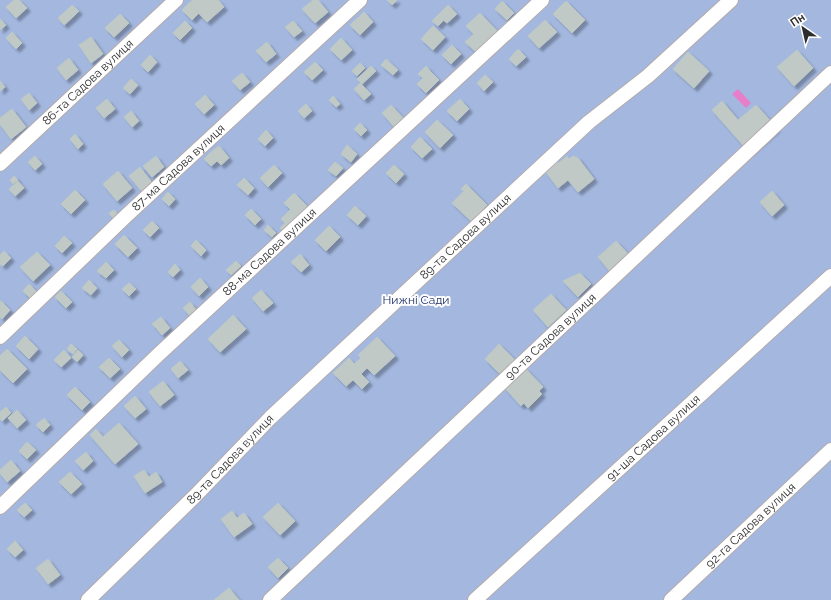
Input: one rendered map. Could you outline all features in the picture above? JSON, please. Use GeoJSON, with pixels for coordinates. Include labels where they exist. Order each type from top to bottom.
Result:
{"type":"FeatureCollection","features":[{"type":"Feature","properties":{"kind":"street","name":"86-та Садова вулиця"},"geometry":{"type":"LineString","coordinates":[[0,164],[176,0]]}},
{"type":"Feature","properties":{"kind":"street","name":"87-ма Садова вулиця"},"geometry":{"type":"LineString","coordinates":[[0,337],[127,215],[360,0]]}},
{"type":"Feature","properties":{"kind":"street","name":"88-ма Садова вулиця"},"geometry":{"type":"LineString","coordinates":[[0,507],[159,354],[542,0]]}},
{"type":"Feature","properties":{"kind":"street","name":"89-та Садова вулиця"},"geometry":{"type":"LineString","coordinates":[[88,600],[195,496],[270,418],[589,122],[648,76],[731,0]]}},
{"type":"Feature","properties":{"kind":"street","name":"90-та Садова вулиця"},"geometry":{"type":"LineString","coordinates":[[270,600],[831,73]]}},
{"type":"Feature","properties":{"kind":"street","name":"91-ша Садова вулиця"},"geometry":{"type":"LineString","coordinates":[[475,600],[831,276]]}},
{"type":"Feature","properties":{"kind":"street","name":"92-га Садова вулиця"},"geometry":{"type":"LineString","coordinates":[[671,600],[831,450]]}},
{"type":"Feature","properties":{"kind":"green space","name":"Нижні Сади"},"geometry":{"type":"Polygon","coordinates":[[[0,0],[831,0],[831,600],[0,600],[0,0]]]}},
{"type":"Feature","properties":{"kind":"shaded area"},"geometry":{"type":"Polygon","coordinates":[[[738,89],[751,103],[746,108],[732,94],[738,89]]]}},
{"type":"Feature","properties":{"kind":"building"},"geometry":{"type":"Polygon","coordinates":[[[14,0],[19,0],[27,8],[16,18],[6,7],[14,0]]]}},
{"type":"Feature","properties":{"kind":"building"},"geometry":{"type":"Polygon","coordinates":[[[193,0],[218,0],[224,7],[207,22],[189,3],[193,0]]]}},
{"type":"Feature","properties":{"kind":"building"},"geometry":{"type":"Polygon","coordinates":[[[313,0],[318,0],[328,12],[315,23],[302,9],[313,0]]]}},
{"type":"Feature","properties":{"kind":"building"},"geometry":{"type":"Polygon","coordinates":[[[387,0],[397,0],[392,5],[387,0]]]}},
{"type":"Feature","properties":{"kind":"building"},"geometry":{"type":"Polygon","coordinates":[[[502,1],[514,13],[507,20],[495,9],[502,1]]]}},
{"type":"Feature","properties":{"kind":"building"},"geometry":{"type":"Polygon","coordinates":[[[566,1],[585,20],[572,33],[553,14],[566,1]]]}},
{"type":"Feature","properties":{"kind":"building"},"geometry":{"type":"Polygon","coordinates":[[[189,3],[199,13],[192,20],[182,10],[189,3]]]}},
{"type":"Feature","properties":{"kind":"building"},"geometry":{"type":"Polygon","coordinates":[[[72,5],[79,11],[73,17],[67,10],[72,5]]]}},
{"type":"Feature","properties":{"kind":"building"},"geometry":{"type":"Polygon","coordinates":[[[448,5],[457,14],[447,23],[438,15],[448,5]]]}},
{"type":"Feature","properties":{"kind":"building"},"geometry":{"type":"Polygon","coordinates":[[[67,10],[73,17],[64,25],[58,18],[67,10]]]}},
{"type":"Feature","properties":{"kind":"building"},"geometry":{"type":"Polygon","coordinates":[[[364,12],[373,22],[360,35],[350,25],[364,12]]]}},
{"type":"Feature","properties":{"kind":"building"},"geometry":{"type":"Polygon","coordinates":[[[480,13],[499,33],[485,46],[466,26],[480,13]]]}},
{"type":"Feature","properties":{"kind":"building"},"geometry":{"type":"Polygon","coordinates":[[[120,14],[129,23],[114,37],[105,28],[120,14]]]}},
{"type":"Feature","properties":{"kind":"building"},"geometry":{"type":"Polygon","coordinates":[[[438,15],[444,20],[438,26],[432,21],[438,15]]]}},
{"type":"Feature","properties":{"kind":"building"},"geometry":{"type":"Polygon","coordinates":[[[0,19],[6,25],[0,30],[0,19]]]}},
{"type":"Feature","properties":{"kind":"building"},"geometry":{"type":"Polygon","coordinates":[[[545,20],[557,32],[539,48],[528,36],[545,20]]]}},
{"type":"Feature","properties":{"kind":"building"},"geometry":{"type":"Polygon","coordinates":[[[185,21],[192,28],[180,40],[173,33],[185,21]]]}},
{"type":"Feature","properties":{"kind":"building"},"geometry":{"type":"Polygon","coordinates":[[[293,21],[302,31],[294,37],[285,27],[293,21]]]}},
{"type":"Feature","properties":{"kind":"building"},"geometry":{"type":"Polygon","coordinates":[[[433,26],[445,37],[433,50],[421,39],[433,26]]]}},
{"type":"Feature","properties":{"kind":"building"},"geometry":{"type":"Polygon","coordinates":[[[12,32],[22,43],[16,49],[6,38],[12,32]]]}},
{"type":"Feature","properties":{"kind":"building"},"geometry":{"type":"Polygon","coordinates":[[[474,34],[485,46],[477,53],[465,42],[474,34]]]}},
{"type":"Feature","properties":{"kind":"building"},"geometry":{"type":"Polygon","coordinates":[[[91,37],[103,54],[91,63],[79,45],[91,37]]]}},
{"type":"Feature","properties":{"kind":"building"},"geometry":{"type":"Polygon","coordinates":[[[341,38],[352,50],[341,60],[330,49],[341,38]]]}},
{"type":"Feature","properties":{"kind":"building"},"geometry":{"type":"Polygon","coordinates":[[[267,42],[276,54],[266,62],[256,51],[267,42]]]}},
{"type":"Feature","properties":{"kind":"building"},"geometry":{"type":"Polygon","coordinates":[[[452,45],[461,54],[451,64],[442,55],[452,45]]]}},
{"type":"Feature","properties":{"kind":"building"},"geometry":{"type":"Polygon","coordinates":[[[518,49],[526,57],[516,66],[509,59],[518,49]]]}},
{"type":"Feature","properties":{"kind":"building"},"geometry":{"type":"Polygon","coordinates":[[[797,50],[813,68],[794,86],[777,67],[797,50]]]}},
{"type":"Feature","properties":{"kind":"building"},"geometry":{"type":"Polygon","coordinates":[[[688,52],[709,71],[694,88],[673,69],[688,52]]]}},
{"type":"Feature","properties":{"kind":"building"},"geometry":{"type":"Polygon","coordinates":[[[150,55],[157,62],[148,72],[141,65],[150,55]]]}},
{"type":"Feature","properties":{"kind":"building"},"geometry":{"type":"Polygon","coordinates":[[[69,58],[78,70],[66,80],[57,68],[69,58]]]}},
{"type":"Feature","properties":{"kind":"building"},"geometry":{"type":"Polygon","coordinates":[[[386,59],[398,70],[393,75],[381,65],[386,59]]]}},
{"type":"Feature","properties":{"kind":"building"},"geometry":{"type":"Polygon","coordinates":[[[315,62],[323,70],[312,80],[304,72],[315,62]]]}},
{"type":"Feature","properties":{"kind":"building"},"geometry":{"type":"Polygon","coordinates":[[[360,63],[365,68],[357,76],[352,71],[360,63]]]}},
{"type":"Feature","properties":{"kind":"building"},"geometry":{"type":"Polygon","coordinates":[[[371,66],[376,71],[362,84],[357,79],[371,66]]]}},
{"type":"Feature","properties":{"kind":"building"},"geometry":{"type":"Polygon","coordinates":[[[426,66],[430,71],[423,78],[418,74],[426,66]]]}},
{"type":"Feature","properties":{"kind":"building"},"geometry":{"type":"Polygon","coordinates":[[[430,71],[439,80],[426,93],[417,84],[430,71]]]}},
{"type":"Feature","properties":{"kind":"building"},"geometry":{"type":"Polygon","coordinates":[[[242,73],[250,82],[240,90],[232,81],[242,73]]]}},
{"type":"Feature","properties":{"kind":"building"},"geometry":{"type":"Polygon","coordinates":[[[485,75],[493,82],[484,91],[477,83],[485,75]]]}},
{"type":"Feature","properties":{"kind":"building"},"geometry":{"type":"Polygon","coordinates":[[[131,79],[138,85],[130,94],[123,88],[131,79]]]}},
{"type":"Feature","properties":{"kind":"building"},"geometry":{"type":"Polygon","coordinates":[[[0,81],[5,87],[0,91],[0,81]]]}},
{"type":"Feature","properties":{"kind":"building"},"geometry":{"type":"Polygon","coordinates":[[[360,83],[371,94],[364,100],[354,89],[360,83]]]}},
{"type":"Feature","properties":{"kind":"building"},"geometry":{"type":"Polygon","coordinates":[[[29,93],[37,103],[29,110],[21,99],[29,93]]]}},
{"type":"Feature","properties":{"kind":"building"},"geometry":{"type":"Polygon","coordinates":[[[205,95],[214,105],[204,114],[195,104],[205,95]]]}},
{"type":"Feature","properties":{"kind":"building"},"geometry":{"type":"Polygon","coordinates":[[[333,96],[340,104],[336,107],[329,100],[333,96]]]}},
{"type":"Feature","properties":{"kind":"building"},"geometry":{"type":"Polygon","coordinates":[[[107,99],[115,109],[104,118],[96,108],[107,99]]]}},
{"type":"Feature","properties":{"kind":"building"},"geometry":{"type":"Polygon","coordinates":[[[460,99],[469,109],[457,121],[447,111],[460,99]]]}},
{"type":"Feature","properties":{"kind":"building"},"geometry":{"type":"Polygon","coordinates":[[[722,101],[738,120],[756,105],[777,128],[749,152],[712,110],[722,101]]]}},
{"type":"Feature","properties":{"kind":"building"},"geometry":{"type":"Polygon","coordinates":[[[306,104],[312,111],[304,118],[298,111],[306,104]]]}},
{"type":"Feature","properties":{"kind":"building"},"geometry":{"type":"Polygon","coordinates":[[[391,105],[406,121],[396,129],[382,113],[391,105]]]}},
{"type":"Feature","properties":{"kind":"building"},"geometry":{"type":"Polygon","coordinates":[[[12,109],[26,127],[11,139],[0,124],[0,118],[12,109]]]}},
{"type":"Feature","properties":{"kind":"building"},"geometry":{"type":"Polygon","coordinates":[[[131,111],[139,121],[132,127],[124,117],[131,111]]]}},
{"type":"Feature","properties":{"kind":"building"},"geometry":{"type":"Polygon","coordinates":[[[437,120],[453,135],[440,148],[425,132],[437,120]]]}},
{"type":"Feature","properties":{"kind":"building"},"geometry":{"type":"Polygon","coordinates":[[[360,123],[367,130],[361,136],[354,129],[360,123]]]}},
{"type":"Feature","properties":{"kind":"building"},"geometry":{"type":"Polygon","coordinates":[[[266,130],[273,138],[265,146],[258,139],[266,130]]]}},
{"type":"Feature","properties":{"kind":"building"},"geometry":{"type":"Polygon","coordinates":[[[75,134],[83,144],[78,149],[70,139],[75,134]]]}},
{"type":"Feature","properties":{"kind":"building"},"geometry":{"type":"Polygon","coordinates":[[[420,137],[432,149],[422,158],[411,147],[420,137]]]}},
{"type":"Feature","properties":{"kind":"building"},"geometry":{"type":"Polygon","coordinates":[[[347,145],[357,154],[351,162],[341,154],[347,145]]]}},
{"type":"Feature","properties":{"kind":"building"},"geometry":{"type":"Polygon","coordinates":[[[219,146],[225,153],[217,161],[210,153],[219,146]]]}},
{"type":"Feature","properties":{"kind":"building"},"geometry":{"type":"Polygon","coordinates":[[[210,153],[217,161],[211,166],[204,159],[210,153]]]}},
{"type":"Feature","properties":{"kind":"building"},"geometry":{"type":"Polygon","coordinates":[[[225,153],[229,158],[221,165],[217,161],[225,153]]]}},
{"type":"Feature","properties":{"kind":"building"},"geometry":{"type":"Polygon","coordinates":[[[35,156],[42,164],[35,170],[28,162],[35,156]]]}},
{"type":"Feature","properties":{"kind":"building"},"geometry":{"type":"Polygon","coordinates":[[[156,156],[164,167],[152,177],[143,166],[156,156]]]}},
{"type":"Feature","properties":{"kind":"building"},"geometry":{"type":"Polygon","coordinates":[[[567,156],[569,159],[573,156],[578,158],[594,179],[578,192],[568,180],[558,188],[545,171],[557,161],[559,163],[567,156]]]}},
{"type":"Feature","properties":{"kind":"building"},"geometry":{"type":"Polygon","coordinates":[[[335,162],[343,168],[336,176],[328,170],[335,162]]]}},
{"type":"Feature","properties":{"kind":"building"},"geometry":{"type":"Polygon","coordinates":[[[274,165],[282,173],[268,187],[260,178],[274,165]]]}},
{"type":"Feature","properties":{"kind":"building"},"geometry":{"type":"Polygon","coordinates":[[[394,165],[404,174],[396,183],[386,173],[394,165]]]}},
{"type":"Feature","properties":{"kind":"building"},"geometry":{"type":"Polygon","coordinates":[[[140,167],[154,185],[143,193],[129,176],[140,167]]]}},
{"type":"Feature","properties":{"kind":"building"},"geometry":{"type":"Polygon","coordinates":[[[118,171],[132,188],[117,201],[103,184],[118,171]]]}},
{"type":"Feature","properties":{"kind":"building"},"geometry":{"type":"Polygon","coordinates":[[[14,176],[18,180],[13,184],[10,180],[14,176]]]}},
{"type":"Feature","properties":{"kind":"building"},"geometry":{"type":"Polygon","coordinates":[[[244,178],[254,188],[248,195],[237,185],[244,178]]]}},
{"type":"Feature","properties":{"kind":"building"},"geometry":{"type":"Polygon","coordinates":[[[18,181],[24,188],[15,196],[9,189],[18,181]]]}},
{"type":"Feature","properties":{"kind":"building"},"geometry":{"type":"Polygon","coordinates":[[[466,184],[487,205],[471,221],[452,203],[464,191],[461,189],[466,184]]]}},
{"type":"Feature","properties":{"kind":"building"},"geometry":{"type":"Polygon","coordinates":[[[75,190],[85,200],[71,214],[61,204],[75,190]]]}},
{"type":"Feature","properties":{"kind":"building"},"geometry":{"type":"Polygon","coordinates":[[[772,191],[784,205],[772,216],[760,202],[772,191]]]}},
{"type":"Feature","properties":{"kind":"building"},"geometry":{"type":"Polygon","coordinates":[[[168,192],[175,199],[169,206],[162,199],[168,192]]]}},
{"type":"Feature","properties":{"kind":"building"},"geometry":{"type":"Polygon","coordinates":[[[294,193],[308,207],[298,217],[284,203],[294,193]]]}},
{"type":"Feature","properties":{"kind":"building"},"geometry":{"type":"Polygon","coordinates":[[[355,206],[366,216],[358,225],[347,215],[355,206]]]}},
{"type":"Feature","properties":{"kind":"building"},"geometry":{"type":"Polygon","coordinates":[[[251,209],[261,219],[255,225],[245,215],[251,209]]]}},
{"type":"Feature","properties":{"kind":"building"},"geometry":{"type":"Polygon","coordinates":[[[291,209],[298,217],[293,221],[286,214],[291,209]]]}},
{"type":"Feature","properties":{"kind":"building"},"geometry":{"type":"Polygon","coordinates":[[[114,210],[121,218],[116,222],[109,213],[114,210]]]}},
{"type":"Feature","properties":{"kind":"building"},"geometry":{"type":"Polygon","coordinates":[[[286,214],[293,221],[288,226],[281,219],[286,214]]]}},
{"type":"Feature","properties":{"kind":"building"},"geometry":{"type":"Polygon","coordinates":[[[152,221],[159,228],[150,237],[143,230],[152,221]]]}},
{"type":"Feature","properties":{"kind":"building"},"geometry":{"type":"Polygon","coordinates":[[[285,223],[288,226],[283,231],[280,228],[285,223]]]}},
{"type":"Feature","properties":{"kind":"building"},"geometry":{"type":"Polygon","coordinates":[[[268,225],[276,233],[272,237],[264,230],[268,225]]]}},
{"type":"Feature","properties":{"kind":"building"},"geometry":{"type":"Polygon","coordinates":[[[329,226],[340,237],[326,251],[315,240],[329,226]]]}},
{"type":"Feature","properties":{"kind":"building"},"geometry":{"type":"Polygon","coordinates":[[[124,235],[137,248],[128,257],[115,244],[124,235]]]}},
{"type":"Feature","properties":{"kind":"building"},"geometry":{"type":"Polygon","coordinates":[[[64,236],[72,243],[62,253],[55,246],[64,236]]]}},
{"type":"Feature","properties":{"kind":"building"},"geometry":{"type":"Polygon","coordinates":[[[196,240],[206,250],[201,256],[191,246],[196,240]]]}},
{"type":"Feature","properties":{"kind":"building"},"geometry":{"type":"Polygon","coordinates":[[[616,241],[631,257],[612,274],[598,257],[616,241]]]}},
{"type":"Feature","properties":{"kind":"building"},"geometry":{"type":"Polygon","coordinates":[[[4,251],[11,258],[3,266],[0,264],[0,255],[4,251]]]}},
{"type":"Feature","properties":{"kind":"building"},"geometry":{"type":"Polygon","coordinates":[[[37,252],[50,265],[33,281],[20,267],[37,252]]]}},
{"type":"Feature","properties":{"kind":"building"},"geometry":{"type":"Polygon","coordinates":[[[300,254],[309,265],[301,272],[291,262],[300,254]]]}},
{"type":"Feature","properties":{"kind":"building"},"geometry":{"type":"Polygon","coordinates":[[[236,261],[241,266],[231,275],[226,270],[236,261]]]}},
{"type":"Feature","properties":{"kind":"building"},"geometry":{"type":"Polygon","coordinates":[[[106,262],[114,270],[106,278],[97,271],[106,262]]]}},
{"type":"Feature","properties":{"kind":"building"},"geometry":{"type":"Polygon","coordinates":[[[175,264],[180,270],[173,277],[168,272],[175,264]]]}},
{"type":"Feature","properties":{"kind":"building"},"geometry":{"type":"Polygon","coordinates":[[[580,273],[591,284],[578,297],[563,281],[580,273]]]}},
{"type":"Feature","properties":{"kind":"building"},"geometry":{"type":"Polygon","coordinates":[[[200,278],[208,287],[199,296],[191,287],[200,278]]]}},
{"type":"Feature","properties":{"kind":"building"},"geometry":{"type":"Polygon","coordinates":[[[89,280],[97,288],[91,295],[82,288],[89,280]]]}},
{"type":"Feature","properties":{"kind":"building"},"geometry":{"type":"Polygon","coordinates":[[[129,283],[136,289],[129,296],[122,289],[129,283]]]}},
{"type":"Feature","properties":{"kind":"building"},"geometry":{"type":"Polygon","coordinates":[[[29,284],[39,294],[33,301],[23,291],[29,284]]]}},
{"type":"Feature","properties":{"kind":"building"},"geometry":{"type":"Polygon","coordinates":[[[261,290],[273,303],[263,311],[252,298],[261,290]]]}},
{"type":"Feature","properties":{"kind":"building"},"geometry":{"type":"Polygon","coordinates":[[[61,291],[72,302],[66,308],[55,297],[61,291]]]}},
{"type":"Feature","properties":{"kind":"building"},"geometry":{"type":"Polygon","coordinates":[[[551,294],[566,310],[548,327],[533,310],[551,294]]]}},
{"type":"Feature","properties":{"kind":"building"},"geometry":{"type":"Polygon","coordinates":[[[1,301],[10,310],[2,319],[0,317],[1,301]]]}},
{"type":"Feature","properties":{"kind":"building"},"geometry":{"type":"Polygon","coordinates":[[[190,302],[197,311],[190,316],[183,308],[190,302]]]}},
{"type":"Feature","properties":{"kind":"building"},"geometry":{"type":"Polygon","coordinates":[[[233,315],[246,329],[220,352],[208,339],[233,315]]]}},
{"type":"Feature","properties":{"kind":"building"},"geometry":{"type":"Polygon","coordinates":[[[161,317],[165,322],[157,329],[152,324],[161,317]]]}},
{"type":"Feature","properties":{"kind":"building"},"geometry":{"type":"Polygon","coordinates":[[[165,322],[170,328],[162,335],[157,329],[165,322]]]}},
{"type":"Feature","properties":{"kind":"building"},"geometry":{"type":"Polygon","coordinates":[[[25,336],[38,349],[29,359],[16,346],[25,336]]]}},
{"type":"Feature","properties":{"kind":"building"},"geometry":{"type":"Polygon","coordinates":[[[377,337],[395,356],[374,375],[367,368],[362,373],[354,364],[361,358],[358,355],[377,337]]]}},
{"type":"Feature","properties":{"kind":"building"},"geometry":{"type":"Polygon","coordinates":[[[119,340],[129,350],[122,357],[112,346],[119,340]]]}},
{"type":"Feature","properties":{"kind":"building"},"geometry":{"type":"Polygon","coordinates":[[[71,344],[77,349],[73,354],[67,349],[71,344]]]}},
{"type":"Feature","properties":{"kind":"building"},"geometry":{"type":"Polygon","coordinates":[[[499,344],[515,360],[501,375],[485,359],[499,344]]]}},
{"type":"Feature","properties":{"kind":"building"},"geometry":{"type":"Polygon","coordinates":[[[7,349],[27,369],[13,383],[0,370],[0,356],[7,349]]]}},
{"type":"Feature","properties":{"kind":"building"},"geometry":{"type":"Polygon","coordinates":[[[64,350],[71,358],[61,367],[54,360],[64,350]]]}},
{"type":"Feature","properties":{"kind":"building"},"geometry":{"type":"Polygon","coordinates":[[[78,350],[83,355],[77,362],[72,357],[78,350]]]}},
{"type":"Feature","properties":{"kind":"building"},"geometry":{"type":"Polygon","coordinates":[[[109,358],[120,369],[110,378],[99,367],[109,358]]]}},
{"type":"Feature","properties":{"kind":"building"},"geometry":{"type":"Polygon","coordinates":[[[349,358],[369,382],[362,389],[353,380],[346,386],[333,373],[349,358]]]}},
{"type":"Feature","properties":{"kind":"building"},"geometry":{"type":"Polygon","coordinates":[[[180,361],[188,370],[178,378],[171,369],[180,361]]]}},
{"type":"Feature","properties":{"kind":"building"},"geometry":{"type":"Polygon","coordinates":[[[525,368],[543,387],[539,391],[542,394],[528,408],[524,403],[521,406],[504,387],[525,368]]]}},
{"type":"Feature","properties":{"kind":"building"},"geometry":{"type":"Polygon","coordinates":[[[163,381],[174,395],[160,406],[149,392],[163,381]]]}},
{"type":"Feature","properties":{"kind":"building"},"geometry":{"type":"Polygon","coordinates":[[[75,387],[90,402],[82,410],[67,395],[75,387]]]}},
{"type":"Feature","properties":{"kind":"building"},"geometry":{"type":"Polygon","coordinates":[[[135,396],[146,409],[135,418],[124,406],[135,396]]]}},
{"type":"Feature","properties":{"kind":"building"},"geometry":{"type":"Polygon","coordinates":[[[6,407],[11,413],[2,421],[0,419],[0,412],[6,407]]]}},
{"type":"Feature","properties":{"kind":"building"},"geometry":{"type":"Polygon","coordinates":[[[17,410],[26,420],[17,428],[8,418],[17,410]]]}},
{"type":"Feature","properties":{"kind":"building"},"geometry":{"type":"Polygon","coordinates":[[[44,418],[50,425],[43,432],[36,425],[44,418]]]}},
{"type":"Feature","properties":{"kind":"building"},"geometry":{"type":"Polygon","coordinates":[[[119,423],[138,444],[115,464],[90,435],[96,429],[103,437],[119,423]]]}},
{"type":"Feature","properties":{"kind":"building"},"geometry":{"type":"Polygon","coordinates":[[[27,442],[36,450],[27,459],[19,451],[27,442]]]}},
{"type":"Feature","properties":{"kind":"building"},"geometry":{"type":"Polygon","coordinates":[[[86,452],[93,461],[83,470],[75,461],[86,452]]]}},
{"type":"Feature","properties":{"kind":"building"},"geometry":{"type":"Polygon","coordinates":[[[11,460],[20,471],[7,482],[0,473],[0,470],[11,460]]]}},
{"type":"Feature","properties":{"kind":"building"},"geometry":{"type":"Polygon","coordinates":[[[144,470],[149,477],[156,472],[162,482],[145,493],[134,476],[144,470]]]}},
{"type":"Feature","properties":{"kind":"building"},"geometry":{"type":"Polygon","coordinates":[[[70,472],[82,484],[71,494],[59,482],[70,472]]]}},
{"type":"Feature","properties":{"kind":"building"},"geometry":{"type":"Polygon","coordinates":[[[25,503],[32,510],[24,517],[17,510],[25,503]]]}},
{"type":"Feature","properties":{"kind":"building"},"geometry":{"type":"Polygon","coordinates":[[[278,503],[295,521],[280,535],[263,517],[278,503]]]}},
{"type":"Feature","properties":{"kind":"building"},"geometry":{"type":"Polygon","coordinates":[[[232,511],[237,518],[244,513],[252,524],[234,537],[221,519],[232,511]]]}},
{"type":"Feature","properties":{"kind":"building"},"geometry":{"type":"Polygon","coordinates":[[[15,541],[23,550],[15,557],[7,549],[15,541]]]}},
{"type":"Feature","properties":{"kind":"building"},"geometry":{"type":"Polygon","coordinates":[[[278,558],[288,568],[278,578],[268,567],[278,558]]]}},
{"type":"Feature","properties":{"kind":"building"},"geometry":{"type":"Polygon","coordinates":[[[48,559],[60,575],[48,584],[36,568],[48,559]]]}},
{"type":"Feature","properties":{"kind":"building"},"geometry":{"type":"Polygon","coordinates":[[[229,588],[239,600],[214,600],[229,588]]]}}]}
